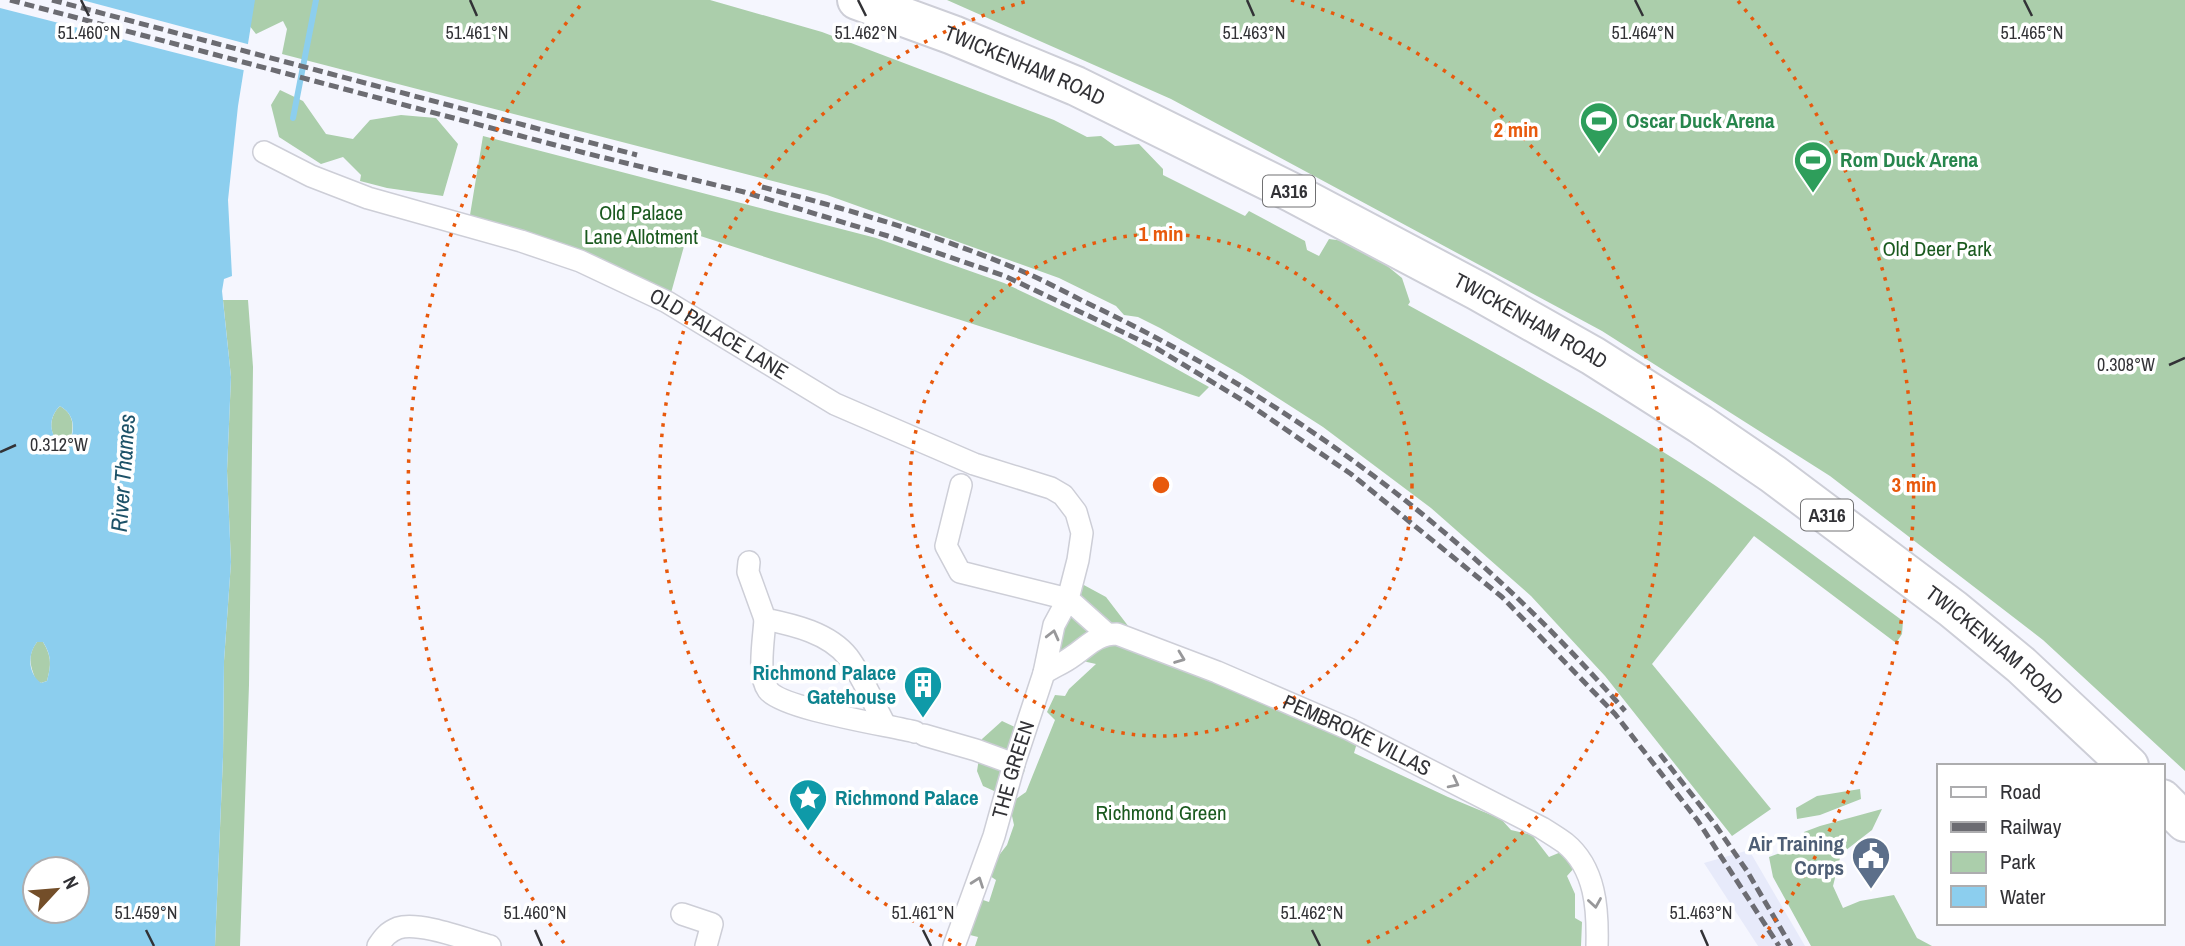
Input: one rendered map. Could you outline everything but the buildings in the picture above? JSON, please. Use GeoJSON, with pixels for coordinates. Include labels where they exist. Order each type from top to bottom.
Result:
{"type":"FeatureCollection","features":[{"type":"Feature","properties":{"kind":"highway","name":"TWICKENHAM ROAD"},"geometry":{"type":"LineString","coordinates":[[857,0],[953,35],[1076,86],[1293,193],[1478,291],[1593,356],[1773,474],[1952,609],[2021,665],[2127,764]]}},
{"type":"Feature","properties":{"kind":"highway"},"geometry":{"type":"LineString","coordinates":[[2164,801],[2185,822]]}},
{"type":"Feature","properties":{"kind":"street","name":"OLD PALACE LANE"},"geometry":{"type":"LineString","coordinates":[[264,152],[311,176],[368,198],[521,241],[580,261],[667,302],[835,404],[974,464],[1063,495],[1076,512],[1082,533],[1068,599],[1054,625],[1044,673]]}},
{"type":"Feature","properties":{"kind":"street"},"geometry":{"type":"LineString","coordinates":[[961,485],[946,546],[960,572],[1068,599],[1112,634]]}},
{"type":"Feature","properties":{"kind":"street"},"geometry":{"type":"LineString","coordinates":[[749,562],[748,572],[765,619],[762,671],[768,690],[781,699],[821,712],[919,734],[1014,764]]}},
{"type":"Feature","properties":{"kind":"street"},"geometry":{"type":"LineString","coordinates":[[765,619],[793,624],[826,638],[848,657],[885,725]]}},
{"type":"Feature","properties":{"kind":"street"},"geometry":{"type":"LineString","coordinates":[[1044,673],[1073,657],[1095,639],[1112,634]]}},
{"type":"Feature","properties":{"kind":"street","name":"PEMBROKE VILLAS"},"geometry":{"type":"LineString","coordinates":[[1112,634],[1217,672],[1349,729],[1542,828],[1567,845],[1582,863],[1592,884],[1597,908],[1597,946]]}},
{"type":"Feature","properties":{"kind":"street","name":"THE GREEN"},"geometry":{"type":"LineString","coordinates":[[954,946],[994,836],[1044,673]]}},
{"type":"Feature","properties":{"kind":"street"},"geometry":{"type":"LineString","coordinates":[[682,914],[712,924],[706,946]]}},
{"type":"Feature","properties":{"kind":"street"},"geometry":{"type":"LineString","coordinates":[[378,946],[385,935],[400,928],[416,926],[490,946]]}},
{"type":"Feature","properties":{"kind":"shaded area"},"geometry":{"type":"Polygon","coordinates":[[[1749,850],[1805,946],[1758,946],[1704,863],[1749,850]]]}},
{"type":"Feature","properties":{"kind":"green space"},"geometry":{"type":"Polygon","coordinates":[[[237,0],[710,0],[822,32],[1054,120],[1087,137],[1101,136],[1115,146],[1139,144],[1163,169],[1163,175],[1245,216],[1249,211],[1305,241],[1307,250],[1319,256],[1329,239],[1359,243],[1402,278],[1410,302],[1408,305],[1577,400],[1705,479],[1903,621],[1902,634],[1896,643],[1754,536],[1652,664],[1771,809],[1732,836],[1605,676],[1531,596],[1431,508],[1323,427],[1242,375],[1160,328],[1138,317],[1124,315],[1116,306],[1059,278],[827,195],[282,54],[287,29],[283,21],[256,34],[234,6],[237,0]]]}},
{"type":"Feature","properties":{"kind":"green space","name":"Old Deer Park"},"geometry":{"type":"Polygon","coordinates":[[[947,0],[2185,0],[2185,771],[2043,640],[1830,476],[1602,331],[1171,99],[947,0]]]}},
{"type":"Feature","properties":{"kind":"green space"},"geometry":{"type":"Polygon","coordinates":[[[280,90],[303,101],[326,134],[353,139],[370,120],[401,115],[436,118],[458,144],[443,196],[360,181],[361,175],[343,157],[321,164],[279,137],[271,105],[280,90]]]}},
{"type":"Feature","properties":{"kind":"green space","name":"Old Palace Lane Allotment"},"geometry":{"type":"Polygon","coordinates":[[[483,136],[876,238],[1004,283],[1121,338],[1209,387],[1199,397],[688,232],[671,293],[591,254],[470,215],[483,136]]]}},
{"type":"Feature","properties":{"kind":"green space"},"geometry":{"type":"Polygon","coordinates":[[[223,300],[248,300],[253,367],[249,685],[240,946],[215,946],[224,661],[231,562],[227,471],[231,377],[223,300]]]}},
{"type":"Feature","properties":{"kind":"green space"},"geometry":{"type":"Polygon","coordinates":[[[60,406],[71,419],[69,447],[57,440],[52,430],[53,417],[60,406]]]}},
{"type":"Feature","properties":{"kind":"green space","name":"Richmond Green"},"geometry":{"type":"Polygon","coordinates":[[[1082,584],[1106,597],[1132,631],[1357,743],[1354,753],[1501,819],[1511,830],[1532,835],[1549,857],[1561,852],[1575,867],[1567,876],[1575,894],[1575,918],[1582,922],[1581,946],[975,946],[978,937],[970,935],[972,917],[983,900],[989,902],[996,880],[990,876],[993,863],[1007,845],[1014,825],[1010,807],[1026,792],[1055,720],[1047,712],[1055,695],[1065,696],[1096,664],[1060,650],[1059,625],[1082,584]]]}},
{"type":"Feature","properties":{"kind":"green space"},"geometry":{"type":"Polygon","coordinates":[[[37,642],[43,642],[50,661],[47,681],[41,683],[36,680],[30,661],[37,642]]]}},
{"type":"Feature","properties":{"kind":"green space"},"geometry":{"type":"Polygon","coordinates":[[[1002,721],[1019,729],[1030,744],[1024,773],[1003,795],[983,786],[977,771],[982,739],[1002,721]]]}},
{"type":"Feature","properties":{"kind":"green space"},"geometry":{"type":"Polygon","coordinates":[[[1860,789],[1861,799],[1820,815],[1797,819],[1796,808],[1817,796],[1860,789]]]}},
{"type":"Feature","properties":{"kind":"green space"},"geometry":{"type":"Polygon","coordinates":[[[1882,809],[1872,830],[1841,854],[1833,886],[1843,908],[1860,901],[1894,895],[1917,938],[1932,946],[1811,946],[1773,877],[1769,857],[1800,846],[1804,832],[1882,809]]]}},
{"type":"Feature","properties":{"kind":"water","name":"River Thames"},"geometry":{"type":"Polygon","coordinates":[[[0,0],[255,0],[238,106],[228,200],[232,276],[224,279],[222,291],[231,377],[227,471],[231,562],[224,661],[215,946],[0,946],[0,0]],[[60,406],[51,423],[57,440],[69,447],[73,424],[60,406]],[[37,642],[30,664],[33,674],[41,683],[47,681],[50,665],[46,647],[43,642],[37,642]]]}},
{"type":"Feature","properties":{"kind":"pier"},"geometry":{"type":"Polygon","coordinates":[[[0,0],[82,0],[251,45],[247,71],[0,8],[0,0]]]}},
{"type":"Feature","properties":{"kind":"waterway"},"geometry":{"type":"LineString","coordinates":[[293,118],[316,0]]}},
{"type":"Feature","properties":{"kind":"railway"},"geometry":{"type":"LineString","coordinates":[[10,0],[585,153],[744,192],[888,236],[1005,276],[1156,348],[1247,403],[1351,474],[1502,597],[1615,714],[1698,821],[1779,946]]}},
{"type":"Feature","properties":{"kind":"railway"},"geometry":{"type":"LineString","coordinates":[[52,0],[637,155]]}},
{"type":"Feature","properties":{"kind":"railway"},"geometry":{"type":"LineString","coordinates":[[762,187],[895,225],[1024,272],[1162,341],[1236,383],[1308,429],[1376,478],[1442,531],[1506,587],[1567,647],[1625,711]]}},
{"type":"Feature","properties":{"kind":"railway"},"geometry":{"type":"LineString","coordinates":[[1660,754],[1714,823],[1747,871],[1791,946]]}},
{"type":"Feature","properties":{"kind":"place","name":"Oscar Duck Arena"},"geometry":{"type":"Point","coordinates":[1599,155]}},
{"type":"Feature","properties":{"kind":"place","name":"Rom Duck Arena"},"geometry":{"type":"Point","coordinates":[1813,194]}},
{"type":"Feature","properties":{"kind":"place","name":"Richmond Palace Gatehouse"},"geometry":{"type":"Point","coordinates":[923,719]}},
{"type":"Feature","properties":{"kind":"place","name":"Richmond Palace"},"geometry":{"type":"Point","coordinates":[808,832]}},
{"type":"Feature","properties":{"kind":"place","name":"Air Training Corps"},"geometry":{"type":"Point","coordinates":[1871,890]}}]}
